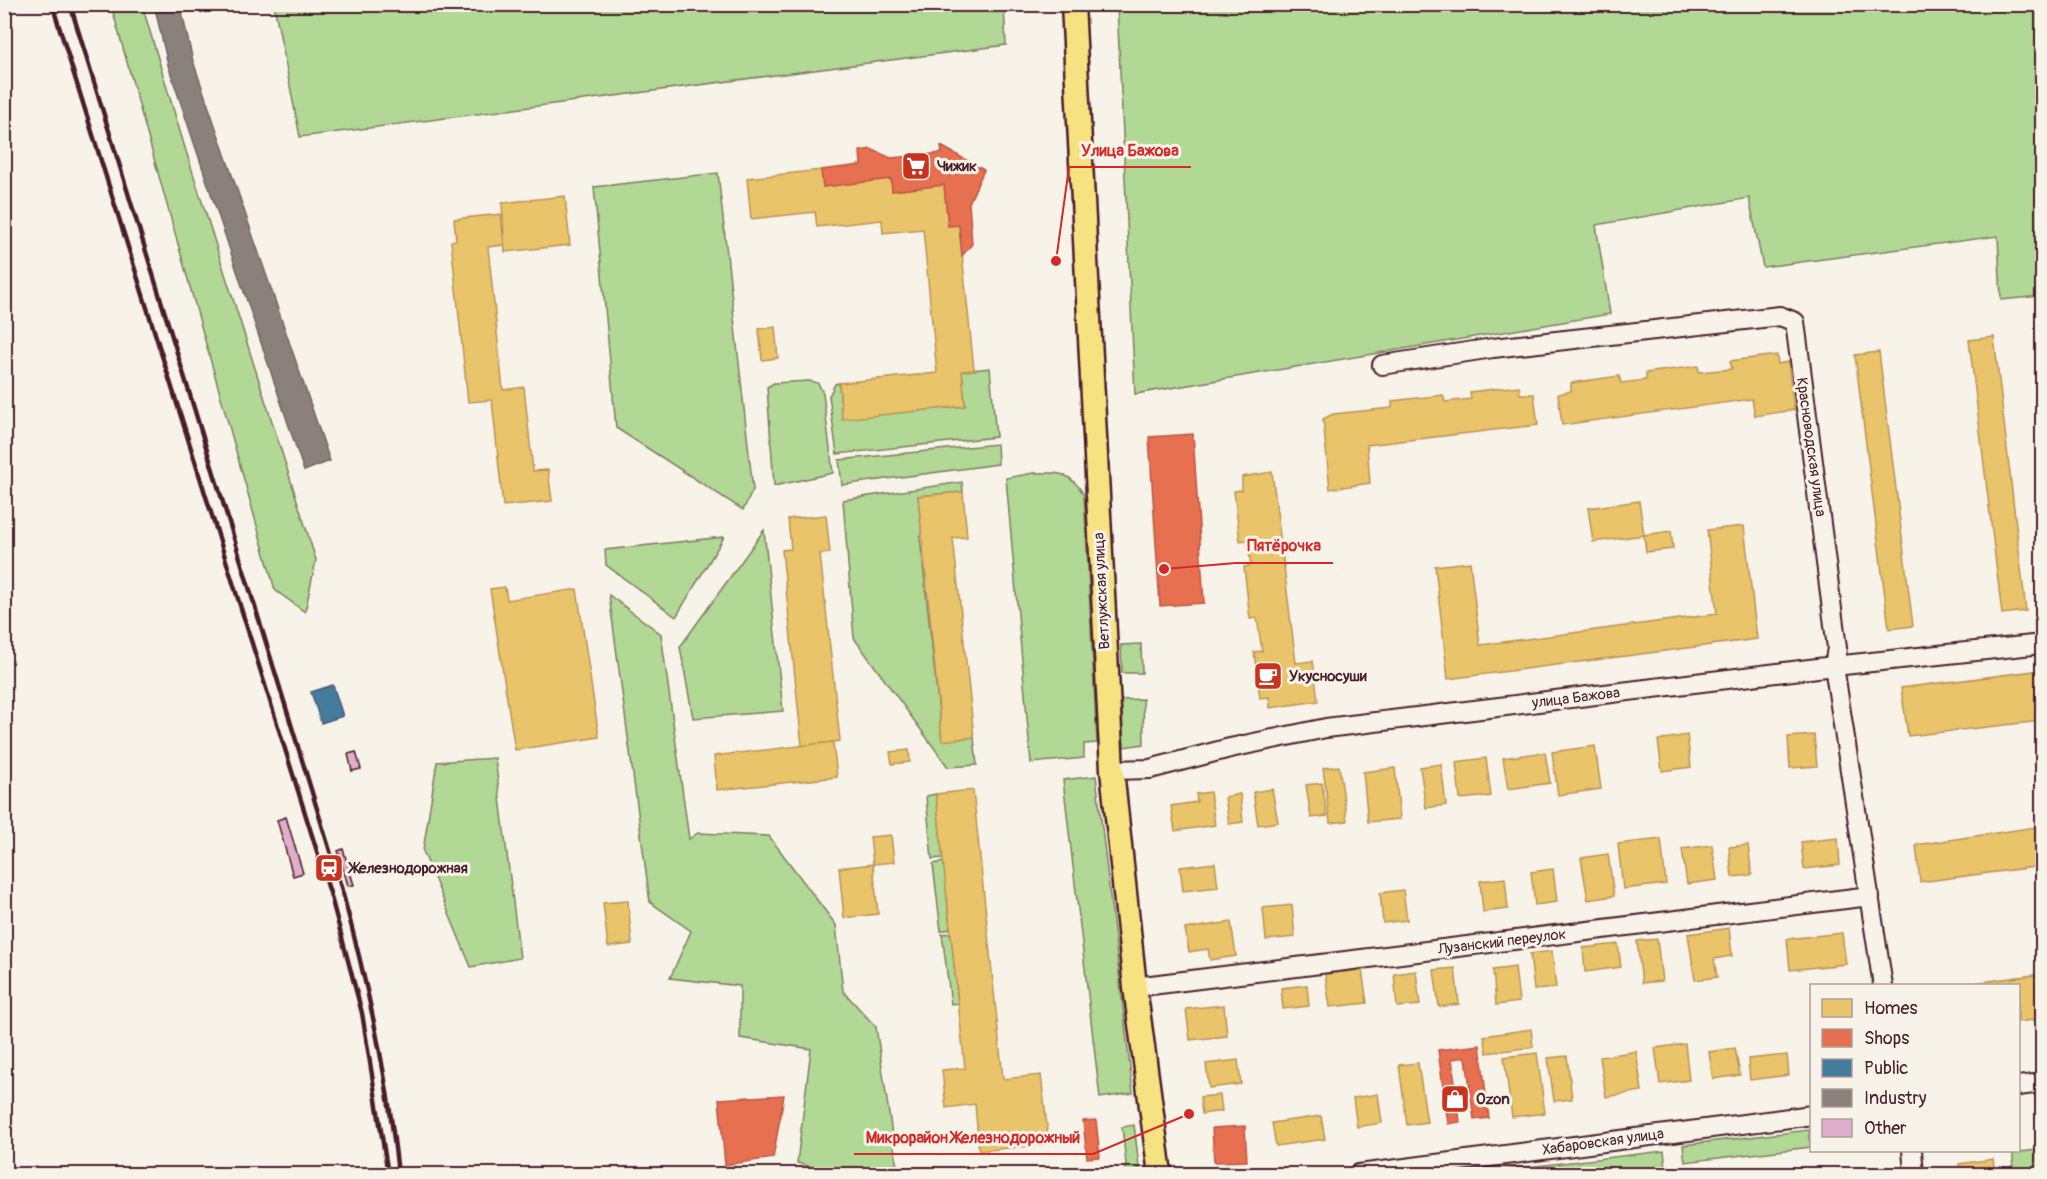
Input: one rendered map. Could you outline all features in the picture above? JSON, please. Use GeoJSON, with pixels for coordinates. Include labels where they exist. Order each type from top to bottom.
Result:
{"type":"FeatureCollection","features":[{"type":"Feature","properties":{"kind":"main road","name":"Ветлужская улица"},"geometry":{"type":"LineString","coordinates":[[1073,4],[1112,770],[1135,987],[1160,1174]]}},
{"type":"Feature","properties":{"kind":"street","name":"Красноводская улица"},"geometry":{"type":"LineString","coordinates":[[1382,365],[1493,348],[1780,316],[1795,322],[1837,648],[1834,666],[1883,984]]}},
{"type":"Feature","properties":{"kind":"street","name":"улица Бажова"},"geometry":{"type":"LineString","coordinates":[[1112,770],[1150,769],[1230,748],[1326,728],[1834,666],[2043,644]]}},
{"type":"Feature","properties":{"kind":"street","name":"Лузанский переулок"},"geometry":{"type":"LineString","coordinates":[[1135,987],[1870,896]]}},
{"type":"Feature","properties":{"kind":"street"},"geometry":{"type":"LineString","coordinates":[[2020,1086],[2043,1083]]}},
{"type":"Feature","properties":{"kind":"street","name":"Хабаровская улица"},"geometry":{"type":"LineString","coordinates":[[1359,1174],[1810,1115]]}},
{"type":"Feature","properties":{"kind":"street"},"geometry":{"type":"LineString","coordinates":[[1912,1152],[1914,1174]]}},
{"type":"Feature","properties":{"kind":"green space"},"geometry":{"type":"Polygon","coordinates":[[[111,5],[142,5],[316,560],[305,612],[275,590],[111,5]]]}},
{"type":"Feature","properties":{"kind":"green space"},"geometry":{"type":"Polygon","coordinates":[[[274,5],[1004,5],[1006,45],[300,137],[274,5]]]}},
{"type":"Feature","properties":{"kind":"green space"},"geometry":{"type":"Polygon","coordinates":[[[1117,5],[2042,5],[2042,296],[2001,300],[1998,236],[1763,267],[1749,198],[1596,225],[1610,314],[1135,394],[1117,5]]]}},
{"type":"Feature","properties":{"kind":"green space"},"geometry":{"type":"Polygon","coordinates":[[[718,173],[753,490],[743,510],[616,428],[594,187],[718,173]]]}},
{"type":"Feature","properties":{"kind":"green space"},"geometry":{"type":"Polygon","coordinates":[[[990,368],[996,437],[837,454],[829,396],[835,384],[839,383],[842,418],[965,406],[962,371],[990,368]]]}},
{"type":"Feature","properties":{"kind":"green space"},"geometry":{"type":"Polygon","coordinates":[[[809,381],[818,383],[823,393],[833,473],[774,486],[767,387],[774,383],[809,381]]]}},
{"type":"Feature","properties":{"kind":"green space"},"geometry":{"type":"Polygon","coordinates":[[[997,444],[998,464],[842,485],[839,460],[997,444]]]}},
{"type":"Feature","properties":{"kind":"green space"},"geometry":{"type":"Polygon","coordinates":[[[1034,473],[1064,475],[1079,487],[1084,495],[1097,743],[1084,744],[1084,758],[1031,763],[1006,478],[1034,473]]]}},
{"type":"Feature","properties":{"kind":"green space"},"geometry":{"type":"Polygon","coordinates":[[[962,482],[963,492],[918,496],[922,536],[920,537],[942,740],[974,737],[977,765],[948,767],[854,638],[843,500],[962,482]]]}},
{"type":"Feature","properties":{"kind":"green space"},"geometry":{"type":"Polygon","coordinates":[[[764,530],[783,711],[693,718],[680,647],[764,530]]]}},
{"type":"Feature","properties":{"kind":"green space"},"geometry":{"type":"Polygon","coordinates":[[[724,537],[676,617],[606,565],[605,550],[724,537]]]}},
{"type":"Feature","properties":{"kind":"green space"},"geometry":{"type":"Polygon","coordinates":[[[609,595],[661,634],[689,839],[698,833],[769,836],[836,925],[843,991],[876,1027],[898,1174],[841,1174],[797,1163],[811,1049],[740,1038],[740,986],[670,978],[691,931],[650,902],[609,595]]]}},
{"type":"Feature","properties":{"kind":"green space"},"geometry":{"type":"Polygon","coordinates":[[[1141,644],[1142,673],[1122,673],[1121,645],[1141,644]]]}},
{"type":"Feature","properties":{"kind":"green space"},"geometry":{"type":"Polygon","coordinates":[[[1143,699],[1144,744],[1124,747],[1121,700],[1143,699]]]}},
{"type":"Feature","properties":{"kind":"green space"},"geometry":{"type":"Polygon","coordinates":[[[495,758],[520,958],[471,967],[423,851],[437,762],[495,758]]]}},
{"type":"Feature","properties":{"kind":"green space"},"geometry":{"type":"Polygon","coordinates":[[[1096,776],[1133,1093],[1100,1098],[1063,780],[1096,776]]]}},
{"type":"Feature","properties":{"kind":"green space"},"geometry":{"type":"Polygon","coordinates":[[[936,794],[943,858],[932,859],[926,796],[936,794]]]}},
{"type":"Feature","properties":{"kind":"green space"},"geometry":{"type":"Polygon","coordinates":[[[944,862],[950,929],[941,931],[933,864],[944,862]]]}},
{"type":"Feature","properties":{"kind":"green space"},"geometry":{"type":"Polygon","coordinates":[[[951,933],[958,1003],[951,1004],[942,934],[951,933]]]}},
{"type":"Feature","properties":{"kind":"green space"},"geometry":{"type":"Polygon","coordinates":[[[1134,1125],[1140,1174],[1124,1174],[1126,1163],[1122,1127],[1134,1125]]]}},
{"type":"Feature","properties":{"kind":"green space"},"geometry":{"type":"Polygon","coordinates":[[[1809,1130],[1810,1138],[1810,1147],[1685,1162],[1683,1145],[1809,1130]]]}},
{"type":"Feature","properties":{"kind":"green space"},"geometry":{"type":"Polygon","coordinates":[[[2036,1150],[2042,1152],[2042,1174],[2013,1174],[2013,1153],[2036,1150]]]}},
{"type":"Feature","properties":{"kind":"green space"},"geometry":{"type":"Polygon","coordinates":[[[1664,1151],[1666,1169],[1617,1174],[1486,1174],[1485,1172],[1664,1151]]]}},
{"type":"Feature","properties":{"kind":"building: Homes"},"geometry":{"type":"Polygon","coordinates":[[[821,170],[823,187],[891,179],[892,191],[944,185],[948,226],[959,225],[974,370],[962,371],[965,406],[842,419],[839,383],[937,373],[923,229],[883,233],[882,220],[817,227],[815,212],[751,219],[747,178],[821,170]]]}},
{"type":"Feature","properties":{"kind":"building: Homes"},"geometry":{"type":"Polygon","coordinates":[[[565,196],[570,245],[505,252],[502,203],[565,196]]]}},
{"type":"Feature","properties":{"kind":"building: Homes"},"geometry":{"type":"Polygon","coordinates":[[[501,214],[504,245],[488,247],[503,390],[524,387],[533,471],[548,470],[552,501],[503,506],[492,400],[468,402],[451,241],[456,240],[454,219],[501,214]]]}},
{"type":"Feature","properties":{"kind":"building: Homes"},"geometry":{"type":"Polygon","coordinates":[[[775,327],[778,358],[762,360],[759,329],[775,327]]]}},
{"type":"Feature","properties":{"kind":"building: Homes"},"geometry":{"type":"Polygon","coordinates":[[[1994,337],[2026,611],[2002,614],[1969,340],[1994,337]]]}},
{"type":"Feature","properties":{"kind":"building: Homes"},"geometry":{"type":"Polygon","coordinates":[[[1879,352],[1913,626],[1889,629],[1855,355],[1879,352]]]}},
{"type":"Feature","properties":{"kind":"building: Homes"},"geometry":{"type":"Polygon","coordinates":[[[1777,355],[1778,364],[1788,362],[1794,410],[1755,416],[1752,399],[1562,425],[1558,394],[1571,391],[1571,383],[1619,376],[1621,383],[1646,380],[1646,373],[1698,366],[1699,372],[1732,369],[1730,361],[1777,355]]]}},
{"type":"Feature","properties":{"kind":"building: Homes"},"geometry":{"type":"Polygon","coordinates":[[[1519,386],[1520,394],[1534,394],[1538,425],[1367,445],[1370,483],[1330,489],[1323,419],[1333,414],[1392,408],[1392,401],[1443,395],[1445,402],[1471,399],[1470,392],[1519,386]]]}},
{"type":"Feature","properties":{"kind":"building: Homes"},"geometry":{"type":"Polygon","coordinates":[[[1272,472],[1296,663],[1313,661],[1318,701],[1270,708],[1269,697],[1260,698],[1254,652],[1262,651],[1257,618],[1250,619],[1244,567],[1251,565],[1247,540],[1240,541],[1234,491],[1242,490],[1242,477],[1272,472]]]}},
{"type":"Feature","properties":{"kind":"building: Homes"},"geometry":{"type":"Polygon","coordinates":[[[963,492],[967,537],[953,538],[974,737],[942,741],[918,496],[963,492]]]}},
{"type":"Feature","properties":{"kind":"building: Homes"},"geometry":{"type":"Polygon","coordinates":[[[1639,501],[1644,535],[1593,542],[1588,508],[1639,501]]]}},
{"type":"Feature","properties":{"kind":"building: Homes"},"geometry":{"type":"Polygon","coordinates":[[[826,515],[830,553],[820,554],[840,741],[802,746],[782,550],[791,549],[788,519],[826,515]]]}},
{"type":"Feature","properties":{"kind":"building: Homes"},"geometry":{"type":"Polygon","coordinates":[[[1744,526],[1757,639],[1448,679],[1435,566],[1470,562],[1480,645],[1717,614],[1707,530],[1744,526]]]}},
{"type":"Feature","properties":{"kind":"building: Homes"},"geometry":{"type":"Polygon","coordinates":[[[1671,531],[1673,549],[1646,552],[1644,535],[1671,531]]]}},
{"type":"Feature","properties":{"kind":"building: Homes"},"geometry":{"type":"Polygon","coordinates":[[[505,587],[507,600],[577,589],[599,737],[515,750],[490,589],[505,587]]]}},
{"type":"Feature","properties":{"kind":"building: Homes"},"geometry":{"type":"Polygon","coordinates":[[[2042,670],[2042,721],[1908,736],[1901,688],[2042,670]]]}},
{"type":"Feature","properties":{"kind":"building: Homes"},"geometry":{"type":"Polygon","coordinates":[[[1687,735],[1691,767],[1662,771],[1658,740],[1687,735]]]}},
{"type":"Feature","properties":{"kind":"building: Homes"},"geometry":{"type":"Polygon","coordinates":[[[1814,735],[1817,766],[1790,768],[1788,737],[1814,735]]]}},
{"type":"Feature","properties":{"kind":"building: Homes"},"geometry":{"type":"Polygon","coordinates":[[[833,742],[837,777],[717,790],[714,756],[833,742]]]}},
{"type":"Feature","properties":{"kind":"building: Homes"},"geometry":{"type":"Polygon","coordinates":[[[1595,746],[1601,789],[1558,795],[1552,752],[1595,746]]]}},
{"type":"Feature","properties":{"kind":"building: Homes"},"geometry":{"type":"Polygon","coordinates":[[[909,750],[910,762],[892,764],[890,752],[909,750]]]}},
{"type":"Feature","properties":{"kind":"building: Homes"},"geometry":{"type":"Polygon","coordinates":[[[1545,752],[1550,783],[1508,789],[1503,758],[1545,752]]]}},
{"type":"Feature","properties":{"kind":"building: Homes"},"geometry":{"type":"Polygon","coordinates":[[[1486,758],[1491,796],[1460,799],[1456,762],[1486,758]]]}},
{"type":"Feature","properties":{"kind":"building: Homes"},"geometry":{"type":"Polygon","coordinates":[[[1441,764],[1446,805],[1426,808],[1420,767],[1441,764]]]}},
{"type":"Feature","properties":{"kind":"building: Homes"},"geometry":{"type":"Polygon","coordinates":[[[1339,766],[1347,821],[1330,823],[1323,768],[1339,766]]]}},
{"type":"Feature","properties":{"kind":"building: Homes"},"geometry":{"type":"Polygon","coordinates":[[[1395,768],[1400,819],[1368,822],[1363,772],[1395,768]]]}},
{"type":"Feature","properties":{"kind":"building: Homes"},"geometry":{"type":"Polygon","coordinates":[[[1322,783],[1327,816],[1311,818],[1306,785],[1322,783]]]}},
{"type":"Feature","properties":{"kind":"building: Homes"},"geometry":{"type":"Polygon","coordinates":[[[1272,789],[1278,822],[1258,825],[1253,792],[1272,789]]]}},
{"type":"Feature","properties":{"kind":"building: Homes"},"geometry":{"type":"Polygon","coordinates":[[[973,790],[1003,1079],[1041,1075],[1049,1144],[979,1151],[975,1104],[946,1108],[942,1070],[965,1068],[936,794],[973,790]]]}},
{"type":"Feature","properties":{"kind":"building: Homes"},"geometry":{"type":"Polygon","coordinates":[[[1210,792],[1215,825],[1175,831],[1171,806],[1197,802],[1196,794],[1210,792]]]}},
{"type":"Feature","properties":{"kind":"building: Homes"},"geometry":{"type":"Polygon","coordinates":[[[1240,794],[1243,822],[1229,824],[1225,797],[1240,794]]]}},
{"type":"Feature","properties":{"kind":"building: Homes"},"geometry":{"type":"Polygon","coordinates":[[[2042,826],[2042,866],[1920,882],[1916,845],[2042,826]]]}},
{"type":"Feature","properties":{"kind":"building: Homes"},"geometry":{"type":"Polygon","coordinates":[[[891,835],[894,862],[873,864],[870,837],[891,835]]]}},
{"type":"Feature","properties":{"kind":"building: Homes"},"geometry":{"type":"Polygon","coordinates":[[[1838,838],[1840,865],[1804,869],[1801,842],[1838,838]]]}},
{"type":"Feature","properties":{"kind":"building: Homes"},"geometry":{"type":"Polygon","coordinates":[[[1661,839],[1666,884],[1623,889],[1618,844],[1661,839]]]}},
{"type":"Feature","properties":{"kind":"building: Homes"},"geometry":{"type":"Polygon","coordinates":[[[1712,845],[1717,880],[1687,884],[1682,849],[1712,845]]]}},
{"type":"Feature","properties":{"kind":"building: Homes"},"geometry":{"type":"Polygon","coordinates":[[[1748,845],[1752,875],[1732,877],[1729,847],[1748,845]]]}},
{"type":"Feature","properties":{"kind":"building: Homes"},"geometry":{"type":"Polygon","coordinates":[[[1608,854],[1614,896],[1588,900],[1581,858],[1608,854]]]}},
{"type":"Feature","properties":{"kind":"building: Homes"},"geometry":{"type":"Polygon","coordinates":[[[1215,863],[1218,887],[1183,891],[1180,867],[1215,863]]]}},
{"type":"Feature","properties":{"kind":"building: Homes"},"geometry":{"type":"Polygon","coordinates":[[[873,864],[878,914],[844,918],[839,868],[873,864]]]}},
{"type":"Feature","properties":{"kind":"building: Homes"},"geometry":{"type":"Polygon","coordinates":[[[1553,869],[1557,902],[1535,905],[1531,872],[1553,869]]]}},
{"type":"Feature","properties":{"kind":"building: Homes"},"geometry":{"type":"Polygon","coordinates":[[[1505,878],[1508,909],[1483,912],[1480,881],[1505,878]]]}},
{"type":"Feature","properties":{"kind":"building: Homes"},"geometry":{"type":"Polygon","coordinates":[[[1403,890],[1407,920],[1383,923],[1380,893],[1403,890]]]}},
{"type":"Feature","properties":{"kind":"building: Homes"},"geometry":{"type":"Polygon","coordinates":[[[628,901],[632,944],[608,947],[603,903],[628,901]]]}},
{"type":"Feature","properties":{"kind":"building: Homes"},"geometry":{"type":"Polygon","coordinates":[[[1292,905],[1295,937],[1266,940],[1263,908],[1292,905]]]}},
{"type":"Feature","properties":{"kind":"building: Homes"},"geometry":{"type":"Polygon","coordinates":[[[1231,922],[1236,956],[1210,960],[1208,949],[1189,952],[1185,929],[1231,922]]]}},
{"type":"Feature","properties":{"kind":"building: Homes"},"geometry":{"type":"Polygon","coordinates":[[[1729,928],[1732,956],[1714,959],[1717,977],[1695,980],[1688,934],[1729,928]]]}},
{"type":"Feature","properties":{"kind":"building: Homes"},"geometry":{"type":"Polygon","coordinates":[[[1842,933],[1846,964],[1790,970],[1787,939],[1842,933]]]}},
{"type":"Feature","properties":{"kind":"building: Homes"},"geometry":{"type":"Polygon","coordinates":[[[1657,939],[1662,981],[1642,983],[1637,941],[1657,939]]]}},
{"type":"Feature","properties":{"kind":"building: Homes"},"geometry":{"type":"Polygon","coordinates":[[[1618,944],[1621,967],[1585,972],[1583,948],[1618,944]]]}},
{"type":"Feature","properties":{"kind":"building: Homes"},"geometry":{"type":"Polygon","coordinates":[[[1552,951],[1556,988],[1534,990],[1530,954],[1552,951]]]}},
{"type":"Feature","properties":{"kind":"building: Homes"},"geometry":{"type":"Polygon","coordinates":[[[1515,967],[1519,1002],[1496,1005],[1493,970],[1515,967]]]}},
{"type":"Feature","properties":{"kind":"building: Homes"},"geometry":{"type":"Polygon","coordinates":[[[1455,968],[1459,1004],[1439,1007],[1434,970],[1455,968]]]}},
{"type":"Feature","properties":{"kind":"building: Homes"},"geometry":{"type":"Polygon","coordinates":[[[1362,970],[1367,1003],[1330,1007],[1325,974],[1362,970]]]}},
{"type":"Feature","properties":{"kind":"building: Homes"},"geometry":{"type":"Polygon","coordinates":[[[1416,971],[1420,1005],[1397,1007],[1394,974],[1416,971]]]}},
{"type":"Feature","properties":{"kind":"building: Homes"},"geometry":{"type":"Polygon","coordinates":[[[2042,974],[2042,1019],[2020,1022],[2020,984],[1965,984],[2042,974]]]}},
{"type":"Feature","properties":{"kind":"building: Homes"},"geometry":{"type":"Polygon","coordinates":[[[1307,985],[1309,1006],[1283,1009],[1281,988],[1307,985]]]}},
{"type":"Feature","properties":{"kind":"building: Homes"},"geometry":{"type":"Polygon","coordinates":[[[1224,1005],[1227,1036],[1190,1040],[1186,1009],[1224,1005]]]}},
{"type":"Feature","properties":{"kind":"building: Homes"},"geometry":{"type":"Polygon","coordinates":[[[1531,1029],[1533,1047],[1487,1053],[1484,1036],[1531,1029]]]}},
{"type":"Feature","properties":{"kind":"building: Homes"},"geometry":{"type":"Polygon","coordinates":[[[1685,1044],[1689,1080],[1660,1084],[1655,1048],[1685,1044]]]}},
{"type":"Feature","properties":{"kind":"building: Homes"},"geometry":{"type":"Polygon","coordinates":[[[1735,1048],[1740,1075],[1713,1079],[1709,1052],[1735,1048]]]}},
{"type":"Feature","properties":{"kind":"building: Homes"},"geometry":{"type":"Polygon","coordinates":[[[1636,1051],[1642,1091],[1606,1097],[1600,1057],[1636,1051]]]}},
{"type":"Feature","properties":{"kind":"building: Homes"},"geometry":{"type":"Polygon","coordinates":[[[1537,1053],[1545,1113],[1512,1117],[1504,1057],[1537,1053]]]}},
{"type":"Feature","properties":{"kind":"building: Homes"},"geometry":{"type":"Polygon","coordinates":[[[1787,1055],[1789,1075],[1750,1080],[1748,1059],[1787,1055]]]}},
{"type":"Feature","properties":{"kind":"building: Homes"},"geometry":{"type":"Polygon","coordinates":[[[1567,1056],[1572,1099],[1554,1101],[1548,1058],[1567,1056]]]}},
{"type":"Feature","properties":{"kind":"building: Homes"},"geometry":{"type":"Polygon","coordinates":[[[1238,1060],[1241,1084],[1209,1088],[1206,1064],[1238,1060]]]}},
{"type":"Feature","properties":{"kind":"building: Homes"},"geometry":{"type":"Polygon","coordinates":[[[1418,1063],[1427,1122],[1407,1125],[1399,1065],[1418,1063]]]}},
{"type":"Feature","properties":{"kind":"building: Homes"},"geometry":{"type":"Polygon","coordinates":[[[1378,1094],[1382,1123],[1357,1127],[1353,1098],[1378,1094]]]}},
{"type":"Feature","properties":{"kind":"building: Homes"},"geometry":{"type":"Polygon","coordinates":[[[1220,1095],[1222,1111],[1202,1114],[1200,1097],[1220,1095]]]}},
{"type":"Feature","properties":{"kind":"building: Homes"},"geometry":{"type":"Polygon","coordinates":[[[1321,1116],[1325,1139],[1276,1146],[1272,1123],[1321,1116]]]}},
{"type":"Feature","properties":{"kind":"building: Homes"},"geometry":{"type":"Polygon","coordinates":[[[1993,1159],[1995,1174],[1960,1174],[1959,1164],[1993,1159]]]}},
{"type":"Feature","properties":{"kind":"building: Homes"},"geometry":{"type":"Polygon","coordinates":[[[1875,1167],[1876,1174],[1842,1174],[1841,1171],[1875,1167]]]}},
{"type":"Feature","properties":{"kind":"building: Shops"},"geometry":{"type":"Polygon","coordinates":[[[941,146],[984,170],[969,203],[972,244],[962,256],[959,225],[948,226],[944,185],[892,191],[891,179],[823,187],[821,170],[861,165],[860,151],[871,149],[891,158],[942,153],[941,146]]]}},
{"type":"Feature","properties":{"kind":"building: Shops"},"geometry":{"type":"Polygon","coordinates":[[[1193,434],[1204,603],[1160,606],[1149,437],[1193,434]]]}},
{"type":"Feature","properties":{"kind":"building: Shops"},"geometry":{"type":"Polygon","coordinates":[[[1480,1045],[1489,1118],[1474,1120],[1466,1057],[1452,1059],[1460,1122],[1448,1124],[1438,1050],[1480,1045]]]}},
{"type":"Feature","properties":{"kind":"building: Shops"},"geometry":{"type":"Polygon","coordinates":[[[784,1095],[773,1158],[725,1165],[719,1099],[784,1095]]]}},
{"type":"Feature","properties":{"kind":"building: Shops"},"geometry":{"type":"Polygon","coordinates":[[[1096,1120],[1100,1157],[1087,1158],[1083,1121],[1096,1120]]]}},
{"type":"Feature","properties":{"kind":"building: Shops"},"geometry":{"type":"Polygon","coordinates":[[[1245,1126],[1247,1161],[1214,1162],[1212,1128],[1245,1126]]]}},
{"type":"Feature","properties":{"kind":"building: Public"},"geometry":{"type":"Polygon","coordinates":[[[333,685],[343,716],[321,723],[311,692],[333,685]]]}},
{"type":"Feature","properties":{"kind":"building: Industry"},"geometry":{"type":"Polygon","coordinates":[[[154,4],[180,4],[193,61],[330,461],[304,471],[168,65],[154,4]]]}},
{"type":"Feature","properties":{"kind":"building: Other"},"geometry":{"type":"Polygon","coordinates":[[[356,752],[361,769],[352,771],[348,754],[356,752]]]}},
{"type":"Feature","properties":{"kind":"building: Other"},"geometry":{"type":"Polygon","coordinates":[[[286,817],[303,873],[293,876],[277,820],[286,817]]]}},
{"type":"Feature","properties":{"kind":"building: Other"},"geometry":{"type":"Polygon","coordinates":[[[343,849],[354,885],[348,886],[338,851],[343,849]]]}},
{"type":"Feature","properties":{"kind":"railway"},"geometry":{"type":"LineString","coordinates":[[52,4],[330,893],[362,1013],[388,1174]]}},
{"type":"Feature","properties":{"kind":"railway"},"geometry":{"type":"LineString","coordinates":[[70,4],[341,887],[376,1029],[389,1101],[398,1174]]}},
{"type":"Feature","properties":{"kind":"place","name":"Чижик"},"geometry":{"type":"Point","coordinates":[916,166]}},
{"type":"Feature","properties":{"kind":"place","name":"Улица Бажова"},"geometry":{"type":"Point","coordinates":[1056,261]}},
{"type":"Feature","properties":{"kind":"place","name":"Пятёрочка"},"geometry":{"type":"Point","coordinates":[1164,569]}},
{"type":"Feature","properties":{"kind":"place","name":"Укусносуши"},"geometry":{"type":"Point","coordinates":[1268,676]}},
{"type":"Feature","properties":{"kind":"place","name":"Железнодорожная"},"geometry":{"type":"Point","coordinates":[329,868]}},
{"type":"Feature","properties":{"kind":"place","name":"Ozon"},"geometry":{"type":"Point","coordinates":[1455,1099]}},
{"type":"Feature","properties":{"kind":"place","name":"Микрорайон Железнодорожный"},"geometry":{"type":"Point","coordinates":[1189,1114]}}]}
